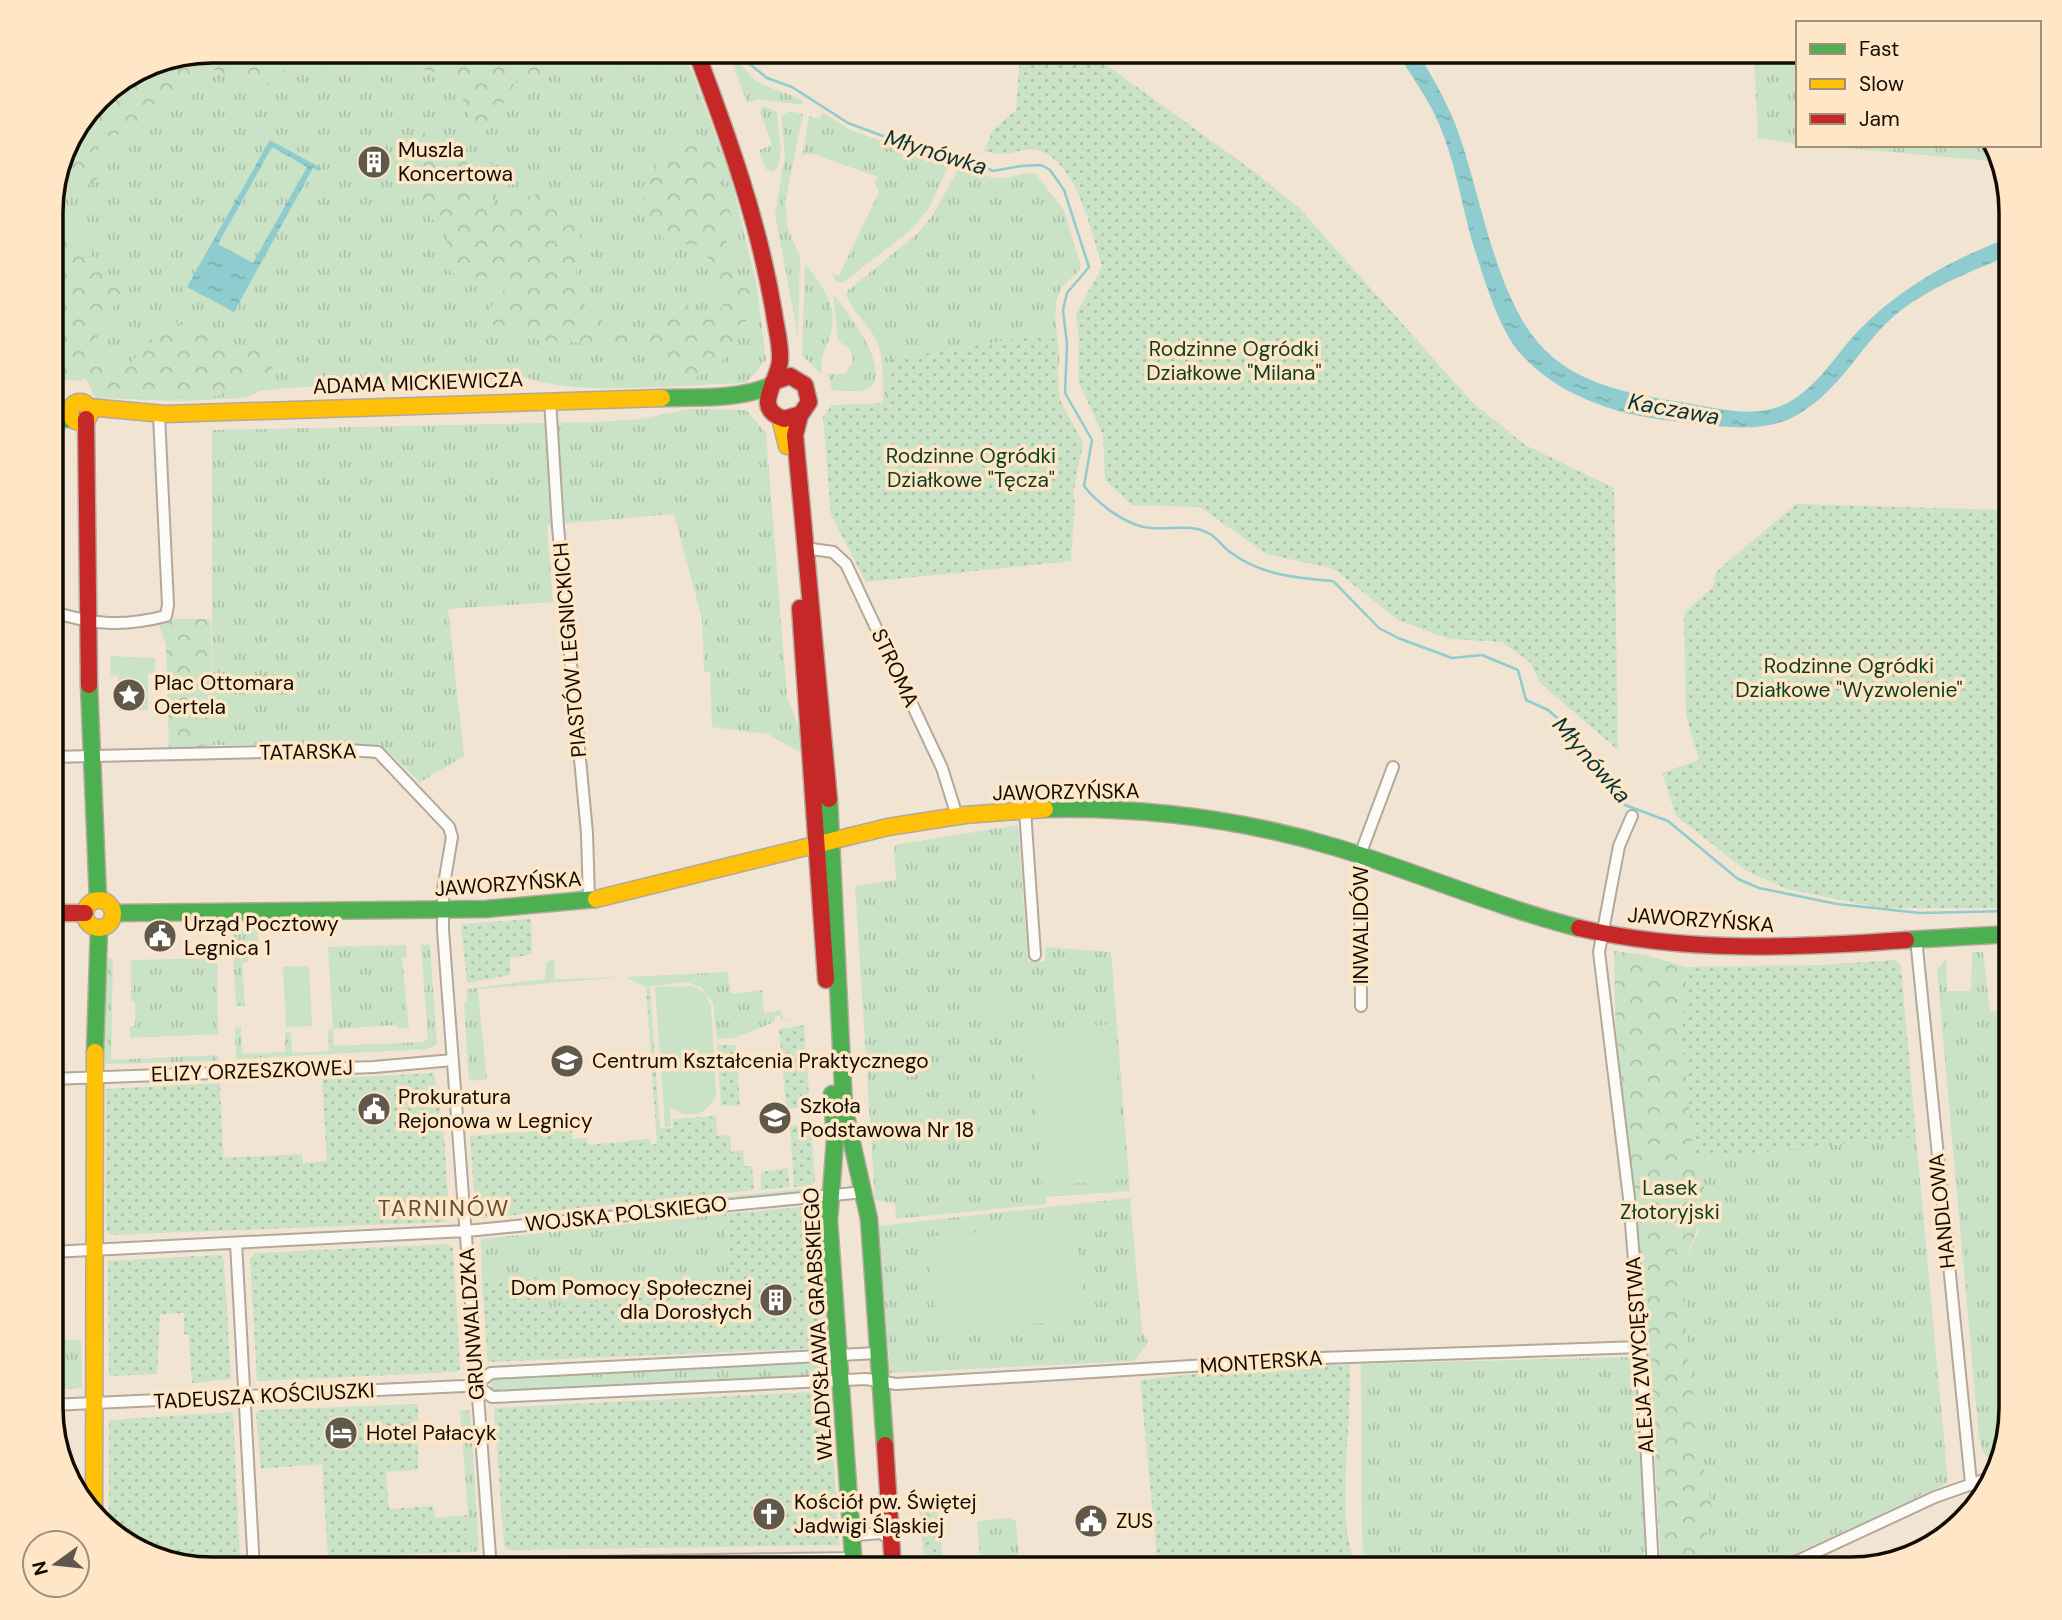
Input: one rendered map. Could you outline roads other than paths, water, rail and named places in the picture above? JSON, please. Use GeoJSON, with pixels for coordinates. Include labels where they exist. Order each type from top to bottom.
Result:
{"type":"FeatureCollection","features":[{"type":"Feature","properties":{"kind":"street"},"geometry":{"type":"LineString","coordinates":[[701,63],[725,115],[767,229],[782,298],[789,360],[809,397],[807,407],[800,415],[790,419],[774,413]]}},
{"type":"Feature","properties":{"kind":"street"},"geometry":{"type":"LineString","coordinates":[[710,63],[767,277],[780,358],[766,398],[786,442],[825,840]]}},
{"type":"Feature","properties":{"kind":"street"},"geometry":{"type":"LineString","coordinates":[[772,384],[784,376],[797,379]]}},
{"type":"Feature","properties":{"kind":"street","name":"ADAMA MICKIEWICZA"},"geometry":{"type":"LineString","coordinates":[[63,417],[116,413],[159,415],[551,400],[721,397],[755,392],[772,384]]}},
{"type":"Feature","properties":{"kind":"street","name":"ADAMA MICKIEWICZA"},"geometry":{"type":"LineString","coordinates":[[721,397],[756,402],[774,413]]}},
{"type":"Feature","properties":{"kind":"street","name":"PIASTÓW LEGNICKICH"},"geometry":{"type":"LineString","coordinates":[[551,400],[558,527],[587,833],[589,900]]}},
{"type":"Feature","properties":{"kind":"street","name":"ADAMA MICKIEWICZA"},"geometry":{"type":"LineString","coordinates":[[63,413],[81,415]]}},
{"type":"Feature","properties":{"kind":"street"},"geometry":{"type":"LineString","coordinates":[[81,415],[84,440],[98,899]]}},
{"type":"Feature","properties":{"kind":"street"},"geometry":{"type":"LineString","coordinates":[[63,615],[88,623],[137,623],[166,616],[168,605],[159,415]]}},
{"type":"Feature","properties":{"kind":"street"},"geometry":{"type":"LineString","coordinates":[[800,415],[795,435],[825,840]]}},
{"type":"Feature","properties":{"kind":"street","name":"STROMA"},"geometry":{"type":"LineString","coordinates":[[805,548],[833,552],[846,564],[942,768],[957,816]]}},
{"type":"Feature","properties":{"kind":"street","name":"TATARSKA"},"geometry":{"type":"LineString","coordinates":[[63,757],[347,750],[378,752],[449,827],[452,837],[444,875],[443,911]]}},
{"type":"Feature","properties":{"kind":"street","name":"INWALIDÓW"},"geometry":{"type":"LineString","coordinates":[[1361,1006],[1360,855],[1393,766]]}},
{"type":"Feature","properties":{"kind":"street"},"geometry":{"type":"LineString","coordinates":[[1025,810],[1035,955]]}},
{"type":"Feature","properties":{"kind":"street","name":"JAWORZYŃSKA"},"geometry":{"type":"LineString","coordinates":[[113,913],[443,911],[589,900],[825,840],[957,816],[1025,810],[1124,810],[1208,818],[1274,831],[1360,855],[1519,912],[1602,933],[1676,943],[1735,946],[1826,946],[1999,934]]}},
{"type":"Feature","properties":{"kind":"street","name":"ALEJA ZWYCIĘSTWA"},"geometry":{"type":"LineString","coordinates":[[1632,816],[1619,846],[1599,952],[1629,1198],[1642,1346],[1652,1557]]}},
{"type":"Feature","properties":{"kind":"street","name":"WŁADYSŁAWA GRABSKIEGO"},"geometry":{"type":"LineString","coordinates":[[825,840],[836,982],[840,1119],[829,1195],[853,1557]]}},
{"type":"Feature","properties":{"kind":"street"},"geometry":{"type":"LineString","coordinates":[[98,899],[110,905],[113,913],[107,925],[99,928],[90,925],[85,914],[90,902],[98,899]]}},
{"type":"Feature","properties":{"kind":"street","name":"GRUNWALDZKA"},"geometry":{"type":"LineString","coordinates":[[443,911],[490,1557]]}},
{"type":"Feature","properties":{"kind":"street"},"geometry":{"type":"LineString","coordinates":[[63,913],[85,914]]}},
{"type":"Feature","properties":{"kind":"street"},"geometry":{"type":"LineString","coordinates":[[94,1499],[95,1078],[99,928]]}},
{"type":"Feature","properties":{"kind":"street","name":"HANDLOWA"},"geometry":{"type":"LineString","coordinates":[[1916,938],[1970,1483]]}},
{"type":"Feature","properties":{"kind":"street","name":"ELIZY ORZESZKOWEJ"},"geometry":{"type":"LineString","coordinates":[[63,1079],[374,1067],[453,1060]]}},
{"type":"Feature","properties":{"kind":"street","name":"WŁADYSŁAWA GRABSKIEGO"},"geometry":{"type":"LineString","coordinates":[[840,1119],[864,1192],[892,1557]]}},
{"type":"Feature","properties":{"kind":"street","name":"WOJSKA POLSKIEGO"},"geometry":{"type":"LineString","coordinates":[[63,1251],[466,1231],[864,1192]]}},
{"type":"Feature","properties":{"kind":"street"},"geometry":{"type":"LineString","coordinates":[[236,1243],[253,1557]]}},
{"type":"Feature","properties":{"kind":"street","name":"MONTERSKA"},"geometry":{"type":"LineString","coordinates":[[880,1379],[897,1384],[1320,1358],[1642,1346]]}},
{"type":"Feature","properties":{"kind":"street","name":"TADEUSZA KOŚCIUSZKI"},"geometry":{"type":"LineString","coordinates":[[63,1404],[476,1385],[491,1373],[878,1353]]}},
{"type":"Feature","properties":{"kind":"street"},"geometry":{"type":"LineString","coordinates":[[599,1367],[601,1392]]}},
{"type":"Feature","properties":{"kind":"street","name":"TADEUSZA KOŚCIUSZKI"},"geometry":{"type":"LineString","coordinates":[[476,1385],[492,1397],[880,1379]]}},
{"type":"Feature","properties":{"kind":"street"},"geometry":{"type":"LineString","coordinates":[[1807,1557],[1980,1480]]}},
{"type":"Feature","properties":{"kind":"street"},"geometry":{"type":"LineString","coordinates":[[852,1541],[858,1535],[881,1533],[891,1540]]}},
{"type":"Feature","properties":{"kind":"water","name":"Kaczawa"},"geometry":{"type":"Polygon","coordinates":[[[1403,63],[1424,63],[1448,107],[1465,153],[1501,275],[1528,329],[1545,350],[1574,372],[1627,392],[1724,410],[1753,412],[1781,406],[1804,392],[1859,330],[1911,287],[1949,264],[1999,242],[1999,260],[1950,281],[1907,306],[1882,328],[1827,392],[1814,404],[1786,421],[1756,427],[1725,427],[1658,419],[1614,409],[1592,402],[1553,382],[1535,368],[1511,342],[1498,315],[1472,241],[1449,152],[1439,124],[1403,63]]]}},
{"type":"Feature","properties":{"kind":"water"},"geometry":{"type":"Polygon","coordinates":[[[270,140],[321,168],[319,171],[313,168],[234,312],[187,287],[270,140]],[[272,147],[218,244],[253,263],[307,167],[272,147]]]}},
{"type":"Feature","properties":{"kind":"waterway","name":"Młynówka"},"geometry":{"type":"LineString","coordinates":[[749,63],[767,78],[792,87],[848,123],[931,154],[962,156],[993,171],[1041,165],[1050,170],[1064,190],[1089,267],[1067,293],[1063,310],[1067,344],[1065,393],[1092,440],[1084,486],[1114,513],[1142,527],[1203,531],[1242,560],[1266,570],[1292,577],[1333,581],[1379,628],[1398,638],[1452,658],[1482,655],[1518,670],[1526,700],[1548,710],[1576,734],[1609,788],[1625,805],[1668,821],[1738,879],[1759,888],[1837,904],[1920,913],[1999,911]]}},
{"type":"Feature","properties":{"kind":"place","name":"Muszla Koncertowa"},"geometry":{"type":"Point","coordinates":[374,162]}},
{"type":"Feature","properties":{"kind":"place","name":"Plac Ottomara Oertela"},"geometry":{"type":"Point","coordinates":[129,695]}},
{"type":"Feature","properties":{"kind":"place","name":"Urząd Pocztowy Legnica 1"},"geometry":{"type":"Point","coordinates":[160,936]}},
{"type":"Feature","properties":{"kind":"place","name":"Centrum Kształcenia Praktycznego"},"geometry":{"type":"Point","coordinates":[567,1061]}},
{"type":"Feature","properties":{"kind":"place","name":"Prokuratura Rejonowa w Legnicy"},"geometry":{"type":"Point","coordinates":[374,1109]}},
{"type":"Feature","properties":{"kind":"place","name":"Szkoła Podstawowa Nr 18"},"geometry":{"type":"Point","coordinates":[775,1118]}},
{"type":"Feature","properties":{"kind":"place","name":"Dom Pomocy Społecznej dla Dorosłych"},"geometry":{"type":"Point","coordinates":[776,1300]}},
{"type":"Feature","properties":{"kind":"place","name":"Hotel Pałacyk"},"geometry":{"type":"Point","coordinates":[341,1433]}},
{"type":"Feature","properties":{"kind":"place","name":"Kościół pw. Świętej Jadwigi Śląskiej"},"geometry":{"type":"Point","coordinates":[769,1514]}},
{"type":"Feature","properties":{"kind":"place","name":"ZUS"},"geometry":{"type":"Point","coordinates":[1091,1521]}},
{"type":"Feature","properties":{"kind":"district","name":"TARNINÓW"},"geometry":{"type":"Point","coordinates":[444,1208]}},
{"type":"Feature","properties":{"kind":"park label","name":"Rodzinne Ogródki Działkowe \"Milana\""},"geometry":{"type":"Point","coordinates":[1234,361]}},
{"type":"Feature","properties":{"kind":"park label","name":"Rodzinne Ogródki Działkowe \"Tęcza\""},"geometry":{"type":"Point","coordinates":[971,468]}},
{"type":"Feature","properties":{"kind":"park label","name":"Rodzinne Ogródki Działkowe \"Wyzwolenie\""},"geometry":{"type":"Point","coordinates":[1849,678]}},
{"type":"Feature","properties":{"kind":"park label","name":"Lasek Złotoryjski"},"geometry":{"type":"Point","coordinates":[1670,1200]}}]}
